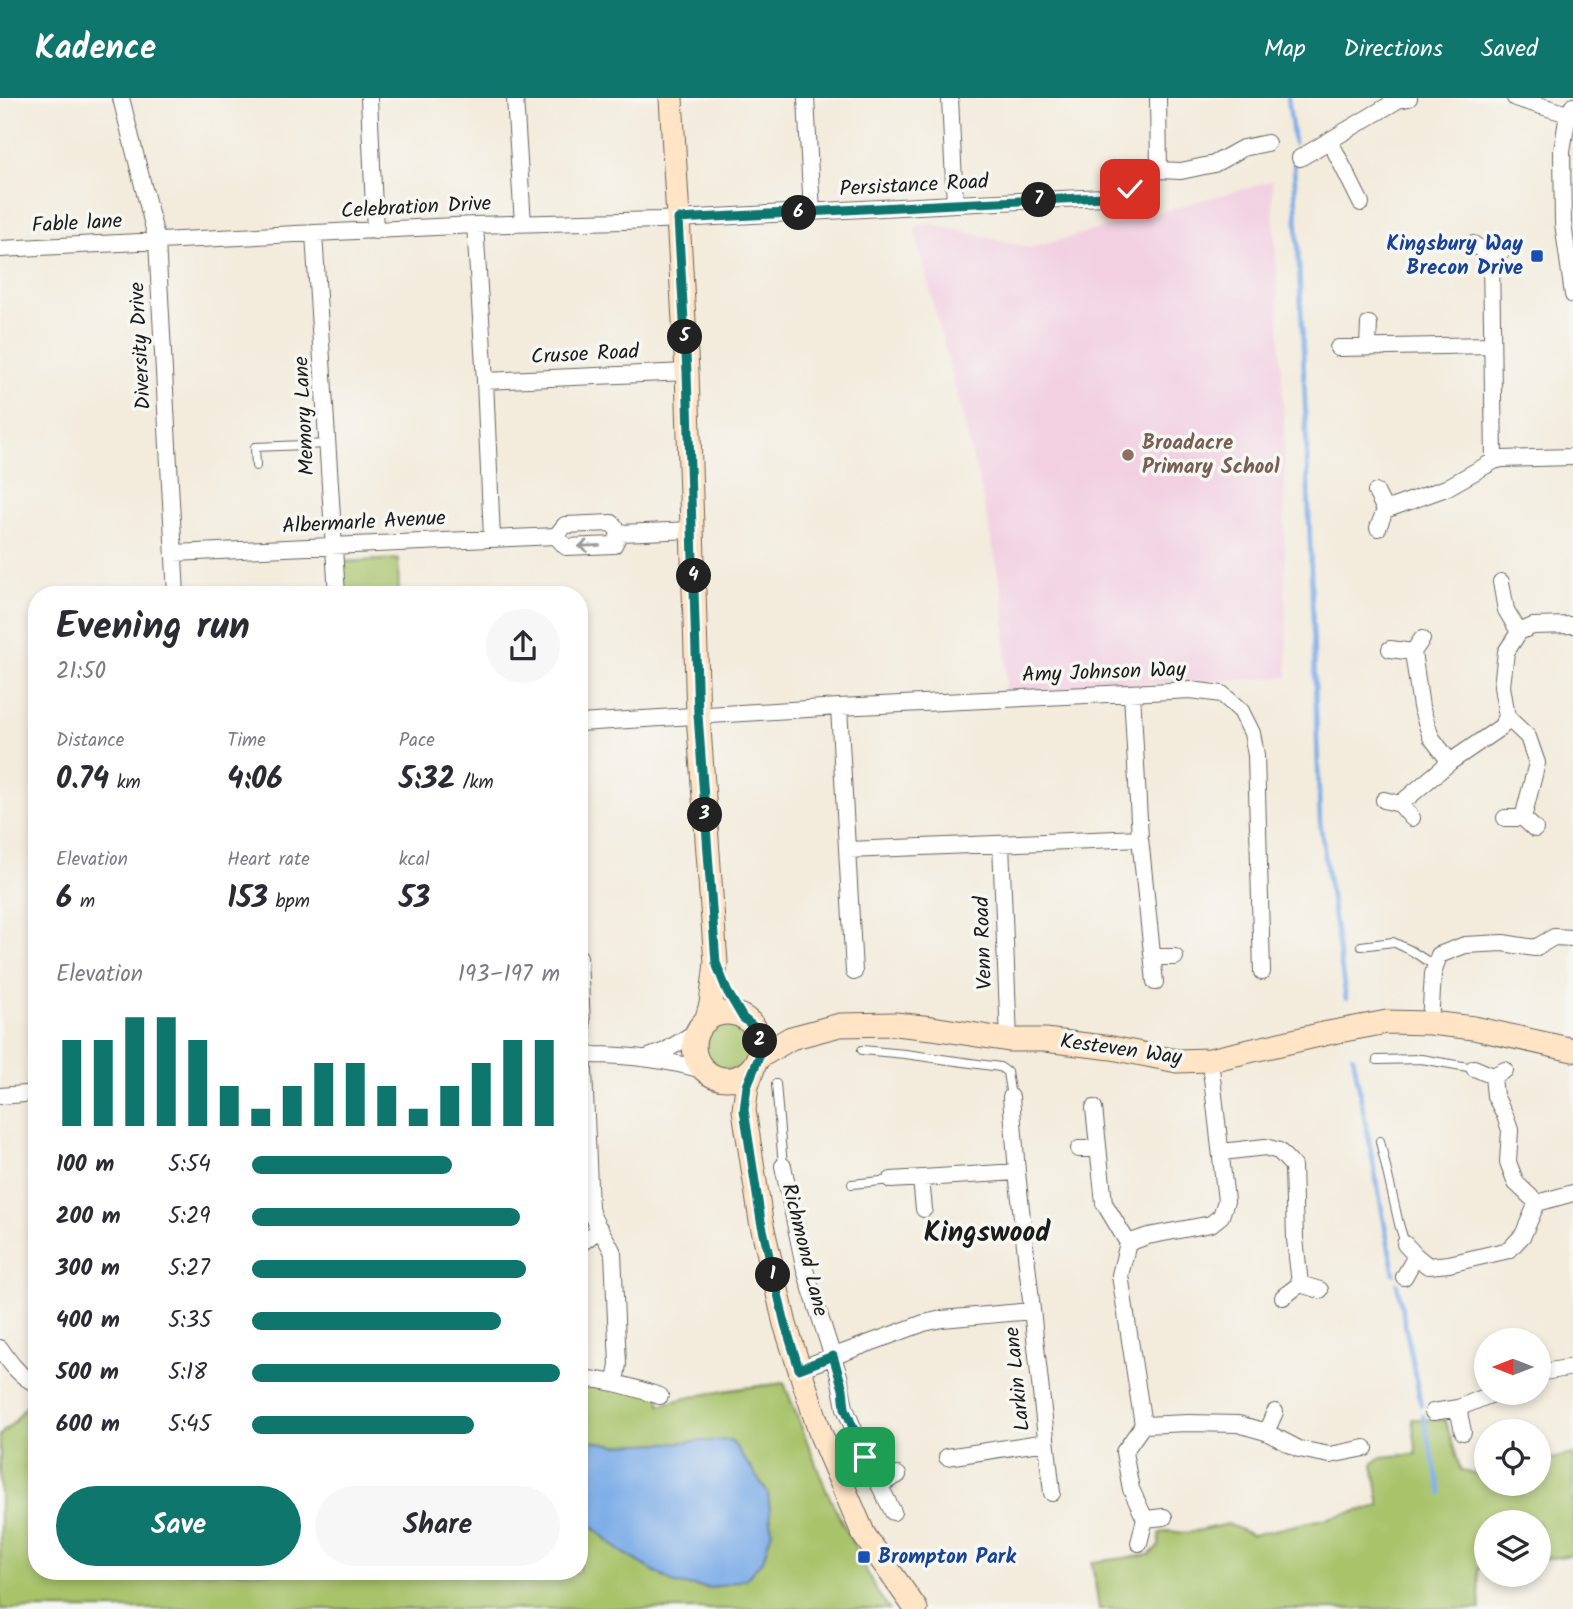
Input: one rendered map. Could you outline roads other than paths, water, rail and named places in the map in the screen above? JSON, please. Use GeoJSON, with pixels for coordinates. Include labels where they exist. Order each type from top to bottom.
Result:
{"type":"FeatureCollection","features":[{"type":"Feature","properties":{"kind":"street","name":"Diversity Drive"},"geometry":{"type":"LineString","coordinates":[[121,98],[157,241],[176,586]]}},
{"type":"Feature","properties":{"kind":"street"},"geometry":{"type":"LineString","coordinates":[[369,98],[376,231]]}},
{"type":"Feature","properties":{"kind":"street"},"geometry":{"type":"LineString","coordinates":[[515,98],[523,224]]}},
{"type":"Feature","properties":{"kind":"street"},"geometry":{"type":"LineString","coordinates":[[671,98],[687,372],[698,715],[716,963],[711,1004],[695,1040],[695,1052],[699,1062],[744,1110]]}},
{"type":"Feature","properties":{"kind":"street"},"geometry":{"type":"LineString","coordinates":[[806,98],[812,213]]}},
{"type":"Feature","properties":{"kind":"street"},"geometry":{"type":"LineString","coordinates":[[950,98],[954,204]]}},
{"type":"Feature","properties":{"kind":"street"},"geometry":{"type":"LineString","coordinates":[[1158,98],[1159,170],[1181,171],[1214,164],[1243,148],[1267,143]]}},
{"type":"Feature","properties":{"kind":"street"},"geometry":{"type":"LineString","coordinates":[[1515,98],[1571,110],[1562,151],[1563,223],[1573,295]]}},
{"type":"Feature","properties":{"kind":"street"},"geometry":{"type":"LineString","coordinates":[[1300,159],[1402,99]]}},
{"type":"Feature","properties":{"kind":"street"},"geometry":{"type":"LineString","coordinates":[[1330,141],[1361,203]]}},
{"type":"Feature","properties":{"kind":"street","name":"Persistance Road"},"geometry":{"type":"LineString","coordinates":[[678,219],[1104,197],[1130,189],[1159,170]]}},
{"type":"Feature","properties":{"kind":"street","name":"Celebration Drive"},"geometry":{"type":"LineString","coordinates":[[157,241],[475,225],[678,219]]}},
{"type":"Feature","properties":{"kind":"street"},"geometry":{"type":"LineString","coordinates":[[475,225],[492,538]]}},
{"type":"Feature","properties":{"kind":"street","name":"Memory Lane"},"geometry":{"type":"LineString","coordinates":[[314,234],[336,586]]}},
{"type":"Feature","properties":{"kind":"street","name":"Fable lane"},"geometry":{"type":"LineString","coordinates":[[0,249],[157,241]]}},
{"type":"Feature","properties":{"kind":"street"},"geometry":{"type":"LineString","coordinates":[[1473,244],[1491,256]]}},
{"type":"Feature","properties":{"kind":"street"},"geometry":{"type":"LineString","coordinates":[[1491,256],[1511,246]]}},
{"type":"Feature","properties":{"kind":"street"},"geometry":{"type":"LineString","coordinates":[[1491,256],[1494,461]]}},
{"type":"Feature","properties":{"kind":"street"},"geometry":{"type":"LineString","coordinates":[[1368,324],[1368,346]]}},
{"type":"Feature","properties":{"kind":"street"},"geometry":{"type":"LineString","coordinates":[[1338,348],[1492,345]]}},
{"type":"Feature","properties":{"kind":"street","name":"Crusoe Road"},"geometry":{"type":"LineString","coordinates":[[485,381],[687,372]]}},
{"type":"Feature","properties":{"kind":"street"},"geometry":{"type":"LineString","coordinates":[[1385,510],[1446,488],[1494,461],[1573,457]]}},
{"type":"Feature","properties":{"kind":"street"},"geometry":{"type":"LineString","coordinates":[[1376,492],[1385,510],[1378,528]]}},
{"type":"Feature","properties":{"kind":"street","name":"Albermarle Avenue"},"geometry":{"type":"LineString","coordinates":[[174,553],[556,536],[565,525],[612,523],[620,533]]}},
{"type":"Feature","properties":{"kind":"street","name":"Albermarle Avenue"},"geometry":{"type":"LineString","coordinates":[[620,533],[693,530]]}},
{"type":"Feature","properties":{"kind":"street","name":"Albermarle Avenue"},"geometry":{"type":"LineString","coordinates":[[556,536],[566,547],[614,545],[620,533]]}},
{"type":"Feature","properties":{"kind":"street"},"geometry":{"type":"LineString","coordinates":[[1501,582],[1506,610],[1519,632]]}},
{"type":"Feature","properties":{"kind":"street"},"geometry":{"type":"LineString","coordinates":[[1504,818],[1529,824],[1537,763],[1528,737],[1507,717],[1502,686],[1506,652],[1519,632],[1533,626],[1573,625]]}},
{"type":"Feature","properties":{"kind":"street"},"geometry":{"type":"LineString","coordinates":[[1390,649],[1417,646],[1421,707],[1431,737],[1450,762]]}},
{"type":"Feature","properties":{"kind":"street","name":"Amy Johnson Way"},"geometry":{"type":"LineString","coordinates":[[698,715],[1191,690],[1222,694],[1241,711],[1251,733],[1255,755],[1262,972]]}},
{"type":"Feature","properties":{"kind":"street"},"geometry":{"type":"LineString","coordinates":[[1132,693],[1140,838],[1155,982]]}},
{"type":"Feature","properties":{"kind":"street"},"geometry":{"type":"LineString","coordinates":[[839,707],[848,850],[861,944],[854,972]]}},
{"type":"Feature","properties":{"kind":"street"},"geometry":{"type":"LineString","coordinates":[[588,722],[698,715]]}},
{"type":"Feature","properties":{"kind":"street"},"geometry":{"type":"LineString","coordinates":[[1400,804],[1450,762],[1500,727],[1507,717]]}},
{"type":"Feature","properties":{"kind":"street"},"geometry":{"type":"LineString","coordinates":[[1384,800],[1400,804],[1412,818]]}},
{"type":"Feature","properties":{"kind":"street"},"geometry":{"type":"LineString","coordinates":[[848,850],[1140,838]]}},
{"type":"Feature","properties":{"kind":"street","name":"Venn Road"},"geometry":{"type":"LineString","coordinates":[[1001,844],[1009,1040]]}},
{"type":"Feature","properties":{"kind":"street"},"geometry":{"type":"LineString","coordinates":[[1430,1023],[1433,974],[1439,955],[1465,945],[1503,943],[1535,948],[1554,937],[1573,938]]}},
{"type":"Feature","properties":{"kind":"street"},"geometry":{"type":"LineString","coordinates":[[1154,957],[1175,957]]}},
{"type":"Feature","properties":{"kind":"street"},"geometry":{"type":"LineString","coordinates":[[588,1055],[649,1057],[680,1063],[726,1079],[746,1073],[756,1062],[760,1046],[759,1036],[727,991],[716,963]]}},
{"type":"Feature","properties":{"kind":"street"},"geometry":{"type":"LineString","coordinates":[[649,1057],[665,1051],[716,1015],[727,1013],[738,1014],[791,1038]]}},
{"type":"Feature","properties":{"kind":"street","name":"Kesteven Way"},"geometry":{"type":"LineString","coordinates":[[756,1062],[791,1038],[840,1025],[895,1024],[1009,1040],[1045,1040],[1112,1048],[1177,1061],[1210,1060],[1328,1033],[1387,1023],[1430,1023],[1474,1028],[1573,1050]]}},
{"type":"Feature","properties":{"kind":"street"},"geometry":{"type":"LineString","coordinates":[[1128,1243],[1148,1236],[1211,1224],[1221,1216],[1226,1201],[1210,1060]]}},
{"type":"Feature","properties":{"kind":"street","name":"Richmond Lane"},"geometry":{"type":"LineString","coordinates":[[756,1062],[747,1086],[744,1110],[761,1221],[785,1324],[821,1434],[864,1535],[916,1609]]}},
{"type":"Feature","properties":{"kind":"street"},"geometry":{"type":"LineString","coordinates":[[1474,1068],[1499,1073],[1495,1096],[1510,1130],[1508,1162],[1516,1184],[1537,1203]]}},
{"type":"Feature","properties":{"kind":"street"},"geometry":{"type":"LineString","coordinates":[[0,1096],[28,1094]]}},
{"type":"Feature","properties":{"kind":"street","name":"Larkin Lane"},"geometry":{"type":"LineString","coordinates":[[1011,1097],[1052,1493]]}},
{"type":"Feature","properties":{"kind":"street"},"geometry":{"type":"LineString","coordinates":[[1094,1108],[1104,1203],[1128,1243],[1120,1275],[1143,1425],[1124,1452],[1131,1489],[1145,1519],[1139,1543]]}},
{"type":"Feature","properties":{"kind":"street"},"geometry":{"type":"LineString","coordinates":[[1222,1152],[1265,1147],[1279,1152],[1293,1166],[1300,1284]]}},
{"type":"Feature","properties":{"kind":"street"},"geometry":{"type":"LineString","coordinates":[[1079,1149],[1098,1149]]}},
{"type":"Feature","properties":{"kind":"street","name":"Richmond Lane"},"geometry":{"type":"LineString","coordinates":[[783,1166],[805,1270],[833,1356]]}},
{"type":"Feature","properties":{"kind":"street"},"geometry":{"type":"LineString","coordinates":[[588,1170],[591,1216],[613,1253],[618,1364],[615,1382]]}},
{"type":"Feature","properties":{"kind":"street"},"geometry":{"type":"LineString","coordinates":[[891,1180],[1017,1172]]}},
{"type":"Feature","properties":{"kind":"street"},"geometry":{"type":"LineString","coordinates":[[921,1179],[924,1209]]}},
{"type":"Feature","properties":{"kind":"street"},"geometry":{"type":"LineString","coordinates":[[1537,1203],[1573,1193]]}},
{"type":"Feature","properties":{"kind":"street"},"geometry":{"type":"LineString","coordinates":[[1404,1277],[1410,1250],[1428,1266],[1509,1250],[1523,1235],[1537,1203]]}},
{"type":"Feature","properties":{"kind":"street"},"geometry":{"type":"LineString","coordinates":[[588,1238],[600,1229]]}},
{"type":"Feature","properties":{"kind":"street"},"geometry":{"type":"LineString","coordinates":[[1300,1284],[1320,1290]]}},
{"type":"Feature","properties":{"kind":"street"},"geometry":{"type":"LineString","coordinates":[[1283,1297],[1300,1284]]}},
{"type":"Feature","properties":{"kind":"street","name":"Larkin Lane"},"geometry":{"type":"LineString","coordinates":[[799,1369],[924,1323],[1032,1311]]}},
{"type":"Feature","properties":{"kind":"street"},"geometry":{"type":"LineString","coordinates":[[0,1348],[13,1367],[28,1379]]}},
{"type":"Feature","properties":{"kind":"street"},"geometry":{"type":"LineString","coordinates":[[833,1356],[845,1408],[865,1457],[893,1512]]}},
{"type":"Feature","properties":{"kind":"street"},"geometry":{"type":"LineString","coordinates":[[1551,1371],[1573,1367]]}},
{"type":"Feature","properties":{"kind":"street"},"geometry":{"type":"LineString","coordinates":[[588,1379],[615,1382],[660,1396]]}},
{"type":"Feature","properties":{"kind":"street"},"geometry":{"type":"LineString","coordinates":[[1433,1412],[1458,1408],[1474,1402]]}},
{"type":"Feature","properties":{"kind":"street"},"geometry":{"type":"LineString","coordinates":[[1458,1408],[1463,1432]]}},
{"type":"Feature","properties":{"kind":"street"},"geometry":{"type":"LineString","coordinates":[[1266,1432],[1275,1412]]}},
{"type":"Feature","properties":{"kind":"street"},"geometry":{"type":"LineString","coordinates":[[1143,1425],[1238,1424],[1266,1432],[1299,1449],[1330,1455],[1365,1448]]}},
{"type":"Feature","properties":{"kind":"street","name":"Larkin Lane"},"geometry":{"type":"LineString","coordinates":[[947,1457],[1046,1442]]}},
{"type":"Feature","properties":{"kind":"street"},"geometry":{"type":"LineString","coordinates":[[879,1485],[898,1475]]}},
{"type":"Feature","properties":{"kind":"street"},"geometry":{"type":"LineString","coordinates":[[1145,1519],[1164,1517]]}},
{"type":"Feature","properties":{"kind":"lane"},"geometry":{"type":"LineString","coordinates":[[256,466],[255,447],[328,444]]}},
{"type":"Feature","properties":{"kind":"lane"},"geometry":{"type":"LineString","coordinates":[[1361,946],[1393,942],[1435,966]]}},
{"type":"Feature","properties":{"kind":"lane"},"geometry":{"type":"LineString","coordinates":[[862,1050],[1000,1067],[1007,1072],[1011,1097]]}},
{"type":"Feature","properties":{"kind":"lane"},"geometry":{"type":"LineString","coordinates":[[1377,1060],[1421,1059],[1474,1068]]}},
{"type":"Feature","properties":{"kind":"lane"},"geometry":{"type":"LineString","coordinates":[[776,1084],[783,1166]]}},
{"type":"Feature","properties":{"kind":"lane"},"geometry":{"type":"LineString","coordinates":[[1380,1141],[1399,1224],[1410,1250]]}},
{"type":"Feature","properties":{"kind":"lane"},"geometry":{"type":"LineString","coordinates":[[852,1184],[891,1180]]}},
{"type":"Feature","properties":{"kind":"water"},"geometry":{"type":"Polygon","coordinates":[[[588,1440],[617,1445],[731,1440],[768,1493],[772,1531],[763,1560],[746,1579],[711,1588],[675,1584],[619,1550],[588,1523],[588,1440]]]}},
{"type":"Feature","properties":{"kind":"waterway"},"geometry":{"type":"LineString","coordinates":[[1288,98],[1294,143]]}},
{"type":"Feature","properties":{"kind":"waterway"},"geometry":{"type":"LineString","coordinates":[[1294,165],[1320,822],[1346,999]]}},
{"type":"Feature","properties":{"kind":"waterway"},"geometry":{"type":"LineString","coordinates":[[1353,1056],[1394,1274]]}},
{"type":"Feature","properties":{"kind":"waterway"},"geometry":{"type":"LineString","coordinates":[[1397,1284],[1421,1405]]}},
{"type":"Feature","properties":{"kind":"waterway"},"geometry":{"type":"LineString","coordinates":[[1423,1416],[1441,1493]]}},
{"type":"Feature","properties":{"kind":"place","name":"Kingsbury Way Brecon Drive"},"geometry":{"type":"Point","coordinates":[1537,256]}},
{"type":"Feature","properties":{"kind":"place","name":"Broadacre Primary School"},"geometry":{"type":"Point","coordinates":[1128,455]}},
{"type":"Feature","properties":{"kind":"place","name":"Brompton Park"},"geometry":{"type":"Point","coordinates":[864,1557]}},
{"type":"Feature","properties":{"kind":"district","name":"Kingswood"},"geometry":{"type":"Point","coordinates":[987,1233]}}]}
